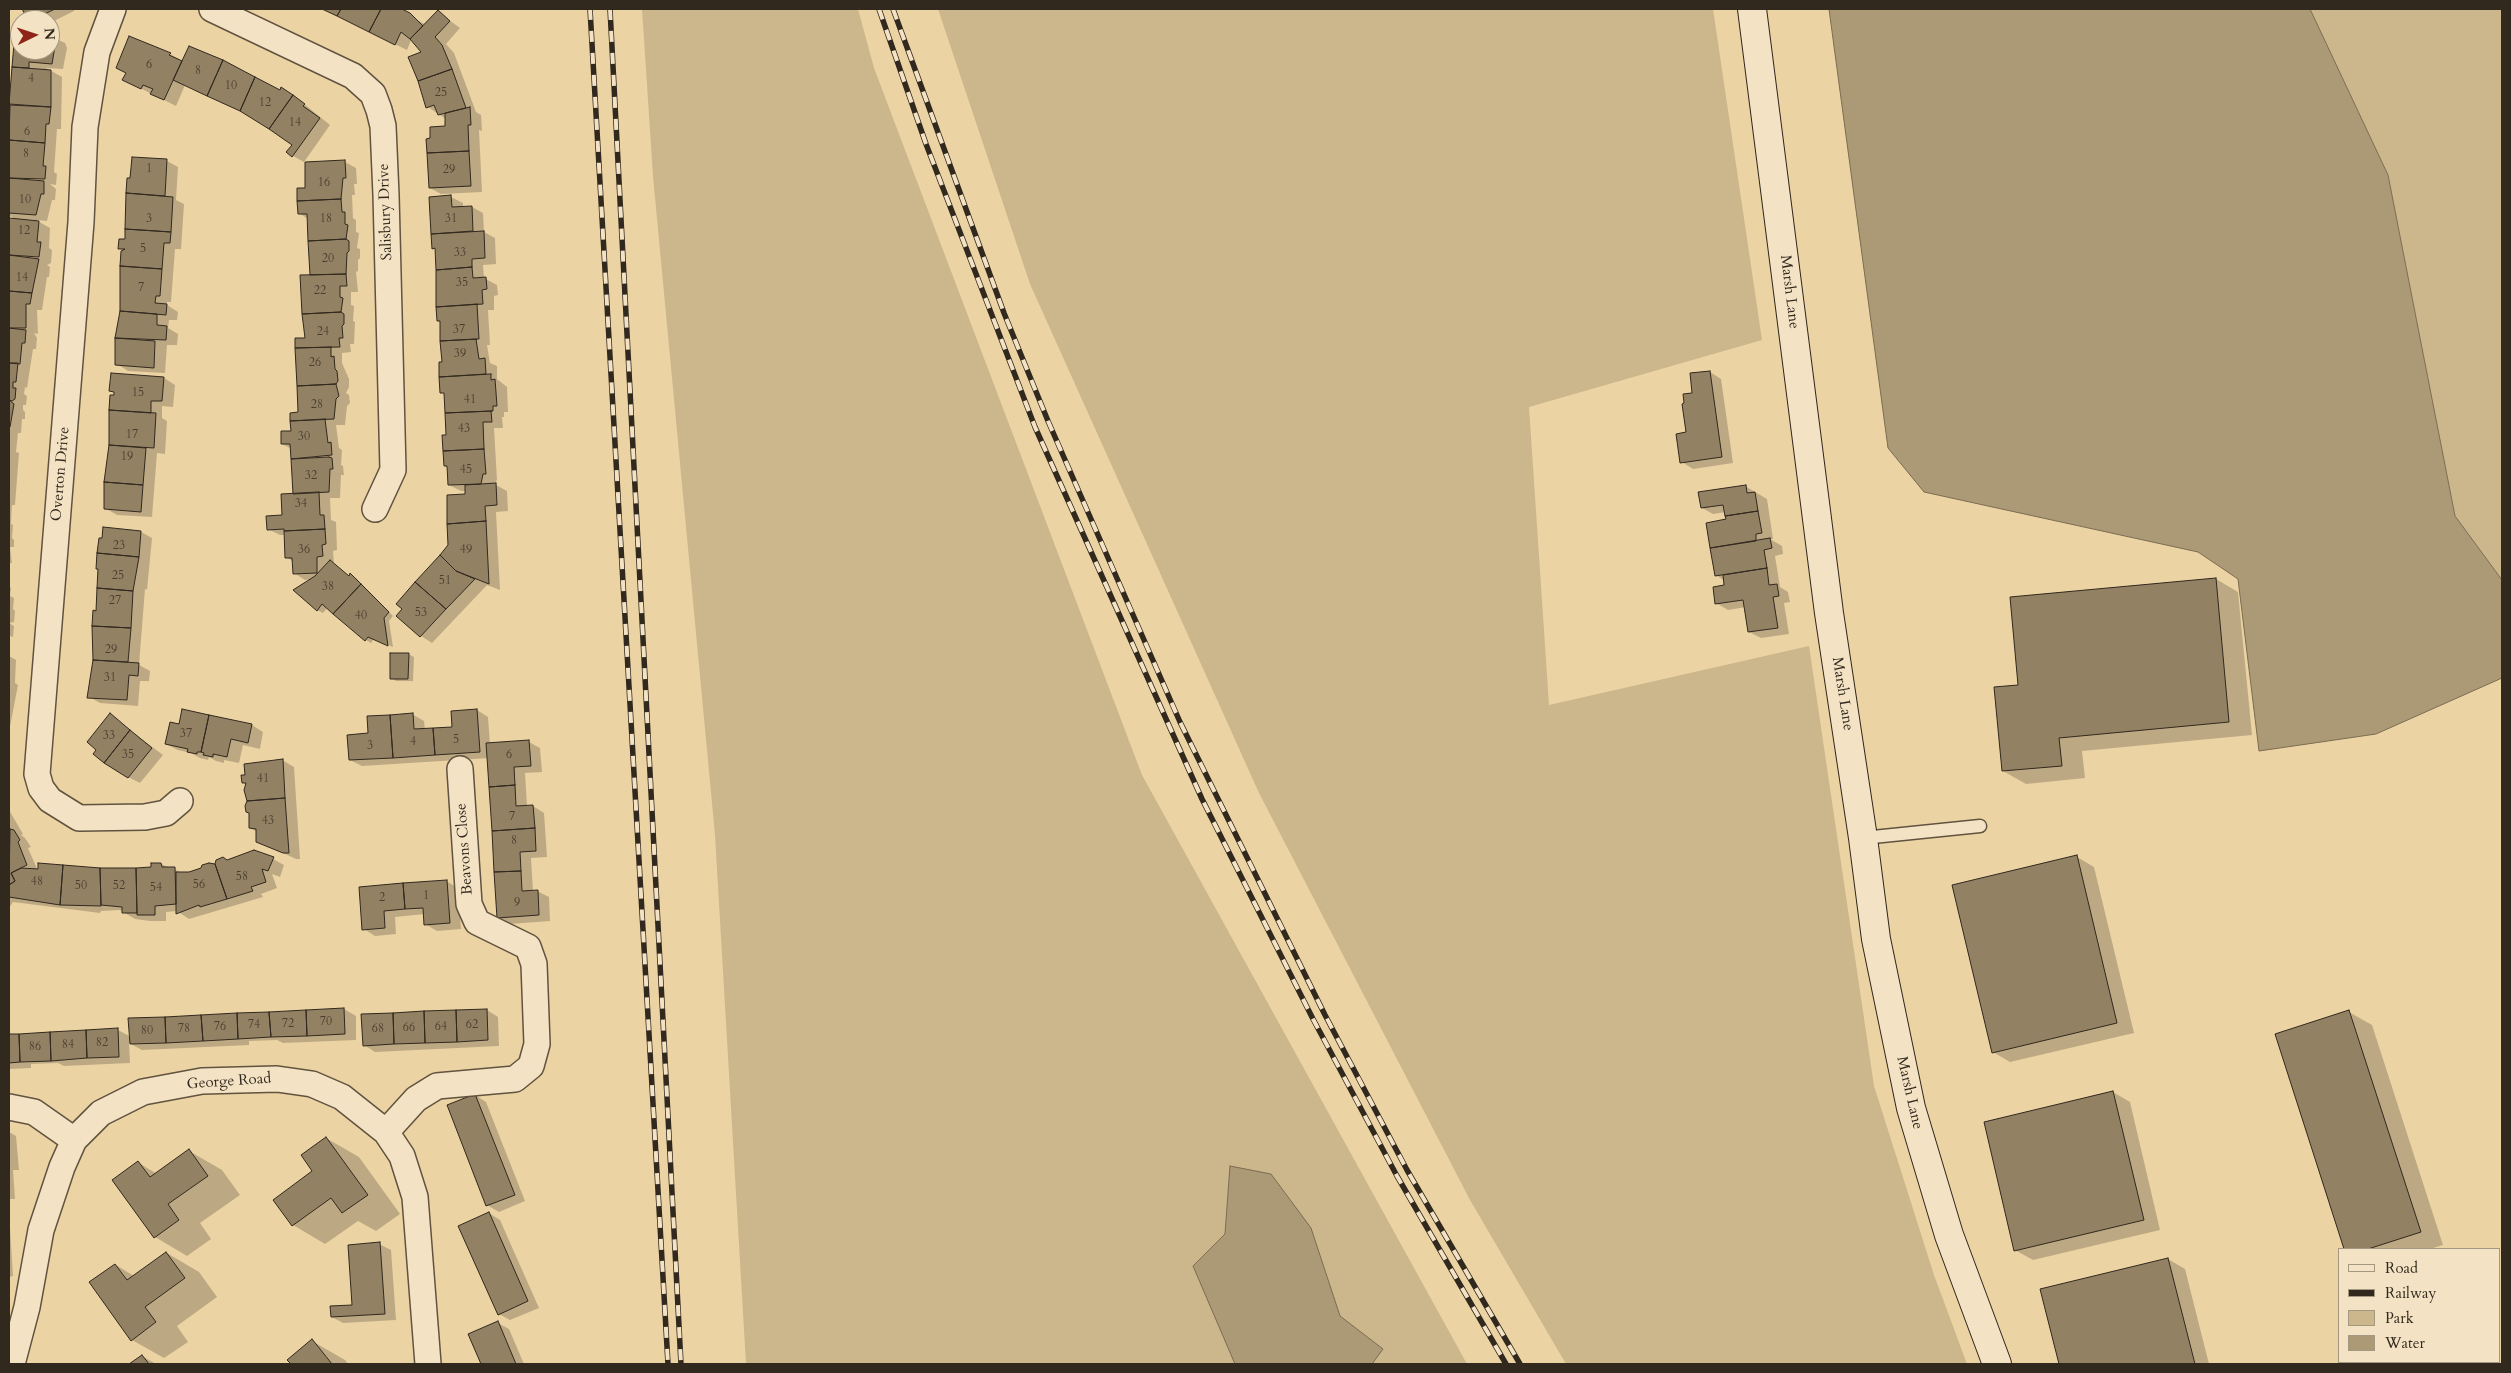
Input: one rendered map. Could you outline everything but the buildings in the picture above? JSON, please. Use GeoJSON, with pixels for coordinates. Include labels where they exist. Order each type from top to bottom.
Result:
{"type":"FeatureCollection","features":[{"type":"Feature","properties":{"kind":"main road","name":"Marsh Lane"},"geometry":{"type":"LineString","coordinates":[[1752,9],[1829,613],[1864,838],[1876,939],[1911,1108],[1949,1235],[1997,1364]]}},
{"type":"Feature","properties":{"kind":"street","name":"Overton Drive"},"geometry":{"type":"LineString","coordinates":[[113,9],[97,52],[84,127],[81,222],[37,774],[41,788],[50,800],[79,818],[146,817],[166,813],[180,801]]}},
{"type":"Feature","properties":{"kind":"street","name":"Salisbury Drive"},"geometry":{"type":"LineString","coordinates":[[212,9],[353,76],[373,94],[379,110],[383,126],[386,195],[393,470],[375,509]]}},
{"type":"Feature","properties":{"kind":"street","name":"Beavons Close"},"geometry":{"type":"LineString","coordinates":[[386,1132],[416,1099],[438,1086],[515,1079],[531,1066],[537,1044],[534,964],[528,947],[477,922],[469,904],[460,769]]}},
{"type":"Feature","properties":{"kind":"street","name":"George Road"},"geometry":{"type":"LineString","coordinates":[[12,1364],[27,1307],[41,1230],[62,1167],[74,1140],[101,1113],[143,1092],[202,1081],[277,1079],[312,1084],[342,1097],[386,1132],[402,1156],[415,1197],[428,1364]]}},
{"type":"Feature","properties":{"kind":"street"},"geometry":{"type":"LineString","coordinates":[[9,1107],[34,1112],[74,1140]]}},
{"type":"Feature","properties":{"kind":"lane"},"geometry":{"type":"LineString","coordinates":[[1864,838],[1980,826]]}},
{"type":"Feature","properties":{"kind":"green space"},"geometry":{"type":"Polygon","coordinates":[[[642,9],[858,9],[874,68],[1142,775],[1467,1364],[746,1364],[715,835],[653,176],[642,9]]]}},
{"type":"Feature","properties":{"kind":"green space"},"geometry":{"type":"Polygon","coordinates":[[[938,9],[1713,9],[1762,340],[1529,407],[1549,705],[1809,646],[1874,1086],[1934,1275],[1967,1364],[1566,1364],[1470,1200],[1259,793],[1030,284],[938,9]]]}},
{"type":"Feature","properties":{"kind":"green space"},"geometry":{"type":"Polygon","coordinates":[[[2310,9],[2502,9],[2502,580],[2455,516],[2388,175],[2310,9]]]}},
{"type":"Feature","properties":{"kind":"water"},"geometry":{"type":"Polygon","coordinates":[[[1829,9],[2310,9],[2388,175],[2455,516],[2502,580],[2502,678],[2376,734],[2259,751],[2238,579],[2198,552],[1924,492],[1888,448],[1829,9]]]}},
{"type":"Feature","properties":{"kind":"water"},"geometry":{"type":"Polygon","coordinates":[[[1230,1166],[1271,1174],[1311,1228],[1340,1316],[1383,1349],[1372,1364],[1235,1364],[1193,1266],[1225,1234],[1230,1166]]]}},
{"type":"Feature","properties":{"kind":"railway"},"geometry":{"type":"LineString","coordinates":[[590,9],[668,1364]]}},
{"type":"Feature","properties":{"kind":"railway"},"geometry":{"type":"LineString","coordinates":[[610,9],[681,1364]]}},
{"type":"Feature","properties":{"kind":"railway"},"geometry":{"type":"LineString","coordinates":[[879,9],[926,144],[1035,427],[1202,799],[1313,1019],[1397,1176],[1506,1364]]}},
{"type":"Feature","properties":{"kind":"railway"},"geometry":{"type":"LineString","coordinates":[[893,9],[1004,313],[1048,421],[1180,722],[1325,1015],[1407,1170],[1520,1364]]}}]}
